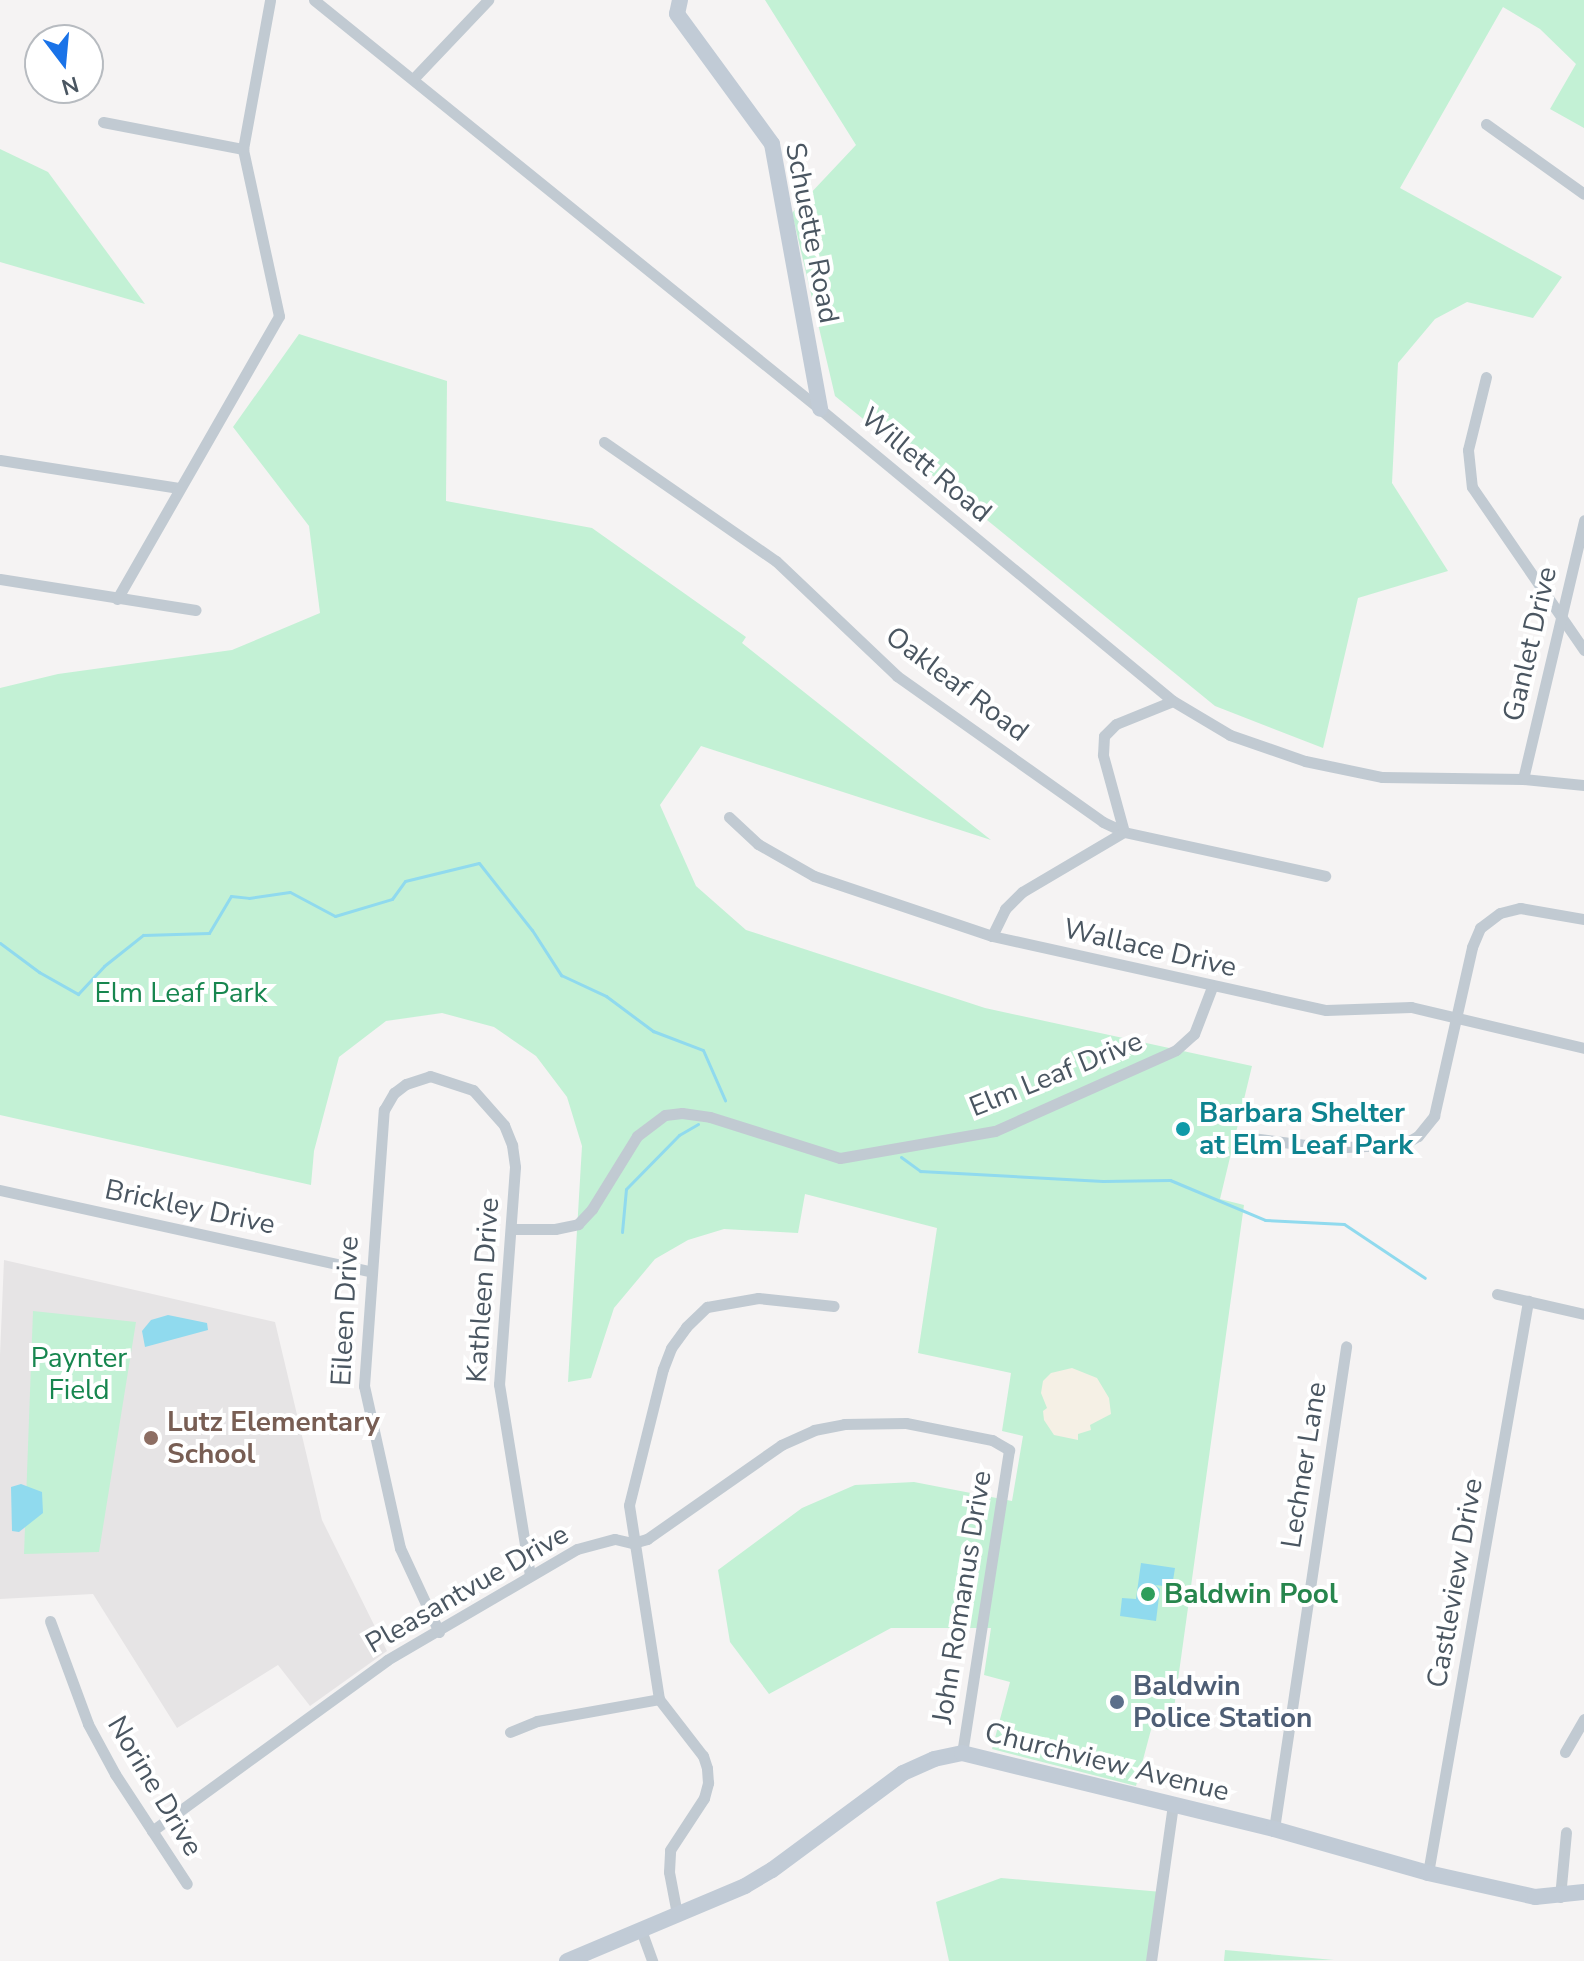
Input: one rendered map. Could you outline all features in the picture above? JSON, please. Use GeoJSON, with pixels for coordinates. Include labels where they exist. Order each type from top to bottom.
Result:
{"type":"FeatureCollection","features":[{"type":"Feature","properties":{"kind":"street"},"geometry":{"type":"LineString","coordinates":[[117,599],[279,316],[243,149],[270,0]]}},
{"type":"Feature","properties":{"kind":"street","name":"Willett Road"},"geometry":{"type":"LineString","coordinates":[[314,0],[820,409],[1173,701],[1230,735],[1305,761],[1382,777],[1523,779],[1584,785]]}},
{"type":"Feature","properties":{"kind":"street"},"geometry":{"type":"LineString","coordinates":[[414,78],[488,0]]}},
{"type":"Feature","properties":{"kind":"street","name":"Schuette Road"},"geometry":{"type":"LineString","coordinates":[[680,0],[677,14],[772,144],[820,409]]}},
{"type":"Feature","properties":{"kind":"street"},"geometry":{"type":"LineString","coordinates":[[103,122],[243,149]]}},
{"type":"Feature","properties":{"kind":"street"},"geometry":{"type":"LineString","coordinates":[[1486,124],[1584,194]]}},
{"type":"Feature","properties":{"kind":"street"},"geometry":{"type":"LineString","coordinates":[[1486,377],[1468,450],[1472,487],[1584,650]]}},
{"type":"Feature","properties":{"kind":"street","name":"Oakleaf Road"},"geometry":{"type":"LineString","coordinates":[[604,442],[776,561],[897,676],[1103,822],[1124,832],[1325,876]]}},
{"type":"Feature","properties":{"kind":"street"},"geometry":{"type":"LineString","coordinates":[[0,460],[179,488]]}},
{"type":"Feature","properties":{"kind":"street","name":"Ganlet Drive"},"geometry":{"type":"LineString","coordinates":[[1523,779],[1584,520]]}},
{"type":"Feature","properties":{"kind":"street"},"geometry":{"type":"LineString","coordinates":[[0,579],[196,610]]}},
{"type":"Feature","properties":{"kind":"street"},"geometry":{"type":"LineString","coordinates":[[992,936],[1005,909],[1022,892],[1124,832],[1103,755],[1104,736],[1116,724],[1173,701]]}},
{"type":"Feature","properties":{"kind":"street","name":"Wallace Drive"},"geometry":{"type":"LineString","coordinates":[[729,817],[758,844],[814,876],[992,936],[1326,1010],[1411,1007],[1584,1048]]}},
{"type":"Feature","properties":{"kind":"street"},"geometry":{"type":"LineString","coordinates":[[1252,1138],[1328,1148],[1404,1144],[1418,1136],[1434,1116],[1455,1017],[1480,928],[1500,913],[1538,908],[1584,919]]}},
{"type":"Feature","properties":{"kind":"street","name":"Elm Leaf Drive"},"geometry":{"type":"LineString","coordinates":[[511,1229],[555,1229],[578,1224],[592,1209],[637,1136],[665,1115],[682,1113],[710,1117],[840,1158],[995,1131],[1176,1050],[1194,1034],[1212,987]]}},
{"type":"Feature","properties":{"kind":"street","name":"Kathleen Drive"},"geometry":{"type":"LineString","coordinates":[[406,1084],[430,1076],[473,1090],[504,1125],[515,1167],[499,1384],[530,1576]]}},
{"type":"Feature","properties":{"kind":"street","name":"Eileen Drive"},"geometry":{"type":"LineString","coordinates":[[406,1084],[394,1093],[384,1110],[369,1271],[364,1397],[400,1548],[439,1632]]}},
{"type":"Feature","properties":{"kind":"street","name":"Brickley Drive"},"geometry":{"type":"LineString","coordinates":[[0,1190],[369,1271]]}},
{"type":"Feature","properties":{"kind":"street"},"geometry":{"type":"LineString","coordinates":[[1497,1294],[1584,1314]]}},
{"type":"Feature","properties":{"kind":"street"},"geometry":{"type":"LineString","coordinates":[[677,1914],[669,1872],[670,1850],[697,1810],[708,1783],[703,1756],[659,1699],[629,1505],[663,1369],[671,1348],[686,1327],[707,1307],[730,1300],[758,1298],[834,1306]]}},
{"type":"Feature","properties":{"kind":"street","name":"Castleview Drive"},"geometry":{"type":"LineString","coordinates":[[1428,1873],[1528,1301]]}},
{"type":"Feature","properties":{"kind":"street","name":"Lechner Lane"},"geometry":{"type":"LineString","coordinates":[[1274,1829],[1346,1346]]}},
{"type":"Feature","properties":{"kind":"street","name":"Pleasantvue Drive"},"geometry":{"type":"LineString","coordinates":[[152,1831],[387,1660],[577,1549],[615,1539],[633,1543],[647,1539],[745,1467],[814,1430],[856,1423],[906,1423],[992,1440],[1009,1450]]}},
{"type":"Feature","properties":{"kind":"street","name":"John Romanus Drive"},"geometry":{"type":"LineString","coordinates":[[962,1753],[1009,1450]]}},
{"type":"Feature","properties":{"kind":"street","name":"Norine Drive"},"geometry":{"type":"LineString","coordinates":[[50,1621],[88,1724],[115,1774],[187,1884]]}},
{"type":"Feature","properties":{"kind":"street"},"geometry":{"type":"LineString","coordinates":[[510,1732],[537,1721],[659,1699]]}},
{"type":"Feature","properties":{"kind":"street"},"geometry":{"type":"LineString","coordinates":[[1565,1752],[1584,1719]]}},
{"type":"Feature","properties":{"kind":"street","name":"Churchview Avenue"},"geometry":{"type":"LineString","coordinates":[[567,1961],[745,1886],[772,1870],[903,1773],[934,1759],[962,1753],[1274,1829],[1428,1873],[1535,1897],[1560,1897],[1584,1892]]}},
{"type":"Feature","properties":{"kind":"street"},"geometry":{"type":"LineString","coordinates":[[1151,1961],[1173,1805]]}},
{"type":"Feature","properties":{"kind":"street"},"geometry":{"type":"LineString","coordinates":[[1560,1897],[1566,1832]]}},
{"type":"Feature","properties":{"kind":"street"},"geometry":{"type":"LineString","coordinates":[[641,1930],[652,1961]]}},
{"type":"Feature","properties":{"kind":"shaded area","name":"Lutz Elementary School"},"geometry":{"type":"Polygon","coordinates":[[[4,1260],[275,1322],[322,1520],[387,1651],[310,1706],[278,1665],[177,1728],[93,1594],[0,1599],[0,1355],[4,1260]]]}},
{"type":"Feature","properties":{"kind":"green space"},"geometry":{"type":"Polygon","coordinates":[[[765,0],[1584,0],[1584,128],[1550,109],[1576,64],[1540,29],[1503,7],[1400,188],[1562,277],[1533,318],[1467,302],[1435,319],[1398,363],[1392,483],[1448,571],[1358,598],[1323,748],[1215,706],[835,396],[792,213],[856,145],[765,0]]]}},
{"type":"Feature","properties":{"kind":"green space"},"geometry":{"type":"Polygon","coordinates":[[[0,149],[48,172],[145,304],[0,262],[0,149]]]}},
{"type":"Feature","properties":{"kind":"green space","name":"Elm Leaf Park"},"geometry":{"type":"Polygon","coordinates":[[[299,334],[447,381],[446,501],[592,528],[746,637],[742,643],[991,840],[701,746],[660,805],[696,886],[746,930],[985,1008],[1252,1066],[1220,1199],[1244,1205],[1171,1730],[1152,1726],[1136,1786],[992,1749],[1010,1682],[984,1675],[991,1628],[891,1628],[769,1694],[730,1642],[718,1570],[802,1508],[855,1485],[914,1482],[1012,1501],[1023,1436],[1002,1431],[1011,1373],[918,1353],[937,1228],[805,1194],[798,1233],[724,1229],[688,1240],[655,1259],[614,1308],[591,1378],[568,1382],[582,1146],[567,1097],[536,1056],[494,1027],[442,1013],[386,1021],[339,1057],[314,1151],[311,1185],[0,1115],[0,688],[58,674],[232,650],[320,613],[309,526],[233,427],[299,334]]]}},
{"type":"Feature","properties":{"kind":"green space","name":"Paynter Field"},"geometry":{"type":"Polygon","coordinates":[[[33,1311],[136,1322],[99,1552],[24,1554],[33,1311]]]}},
{"type":"Feature","properties":{"kind":"green space"},"geometry":{"type":"Polygon","coordinates":[[[1001,1878],[1162,1892],[1151,1961],[949,1961],[936,1902],[1001,1878]]]}},
{"type":"Feature","properties":{"kind":"green space"},"geometry":{"type":"Polygon","coordinates":[[[1225,1950],[1334,1960],[1224,1961],[1225,1950]]]}},
{"type":"Feature","properties":{"kind":"sand"},"geometry":{"type":"Polygon","coordinates":[[[1072,1368],[1097,1378],[1109,1398],[1111,1414],[1090,1425],[1091,1430],[1078,1434],[1078,1440],[1054,1435],[1044,1420],[1043,1411],[1047,1408],[1041,1393],[1043,1381],[1051,1373],[1072,1368]]]}},
{"type":"Feature","properties":{"kind":"water"},"geometry":{"type":"Polygon","coordinates":[[[168,1315],[207,1323],[208,1330],[145,1347],[142,1331],[151,1320],[168,1315]]]}},
{"type":"Feature","properties":{"kind":"water"},"geometry":{"type":"Polygon","coordinates":[[[21,1484],[42,1492],[43,1513],[19,1532],[12,1531],[11,1487],[21,1484]]]}},
{"type":"Feature","properties":{"kind":"water","name":"Baldwin Pool"},"geometry":{"type":"Polygon","coordinates":[[[1141,1563],[1175,1568],[1172,1587],[1155,1585],[1160,1589],[1156,1621],[1120,1616],[1122,1598],[1136,1599],[1141,1563]]]}},
{"type":"Feature","properties":{"kind":"waterway"},"geometry":{"type":"LineString","coordinates":[[0,943],[39,972],[78,994],[104,966],[143,935],[209,933],[231,896],[249,898],[290,892],[335,916],[392,899],[405,881],[479,863],[532,930],[561,975],[606,996],[653,1031],[703,1050],[725,1100]]}},
{"type":"Feature","properties":{"kind":"waterway"},"geometry":{"type":"LineString","coordinates":[[622,1232],[626,1189],[679,1135],[698,1124]]}},
{"type":"Feature","properties":{"kind":"waterway"},"geometry":{"type":"LineString","coordinates":[[901,1157],[920,1171],[1103,1181],[1170,1180],[1265,1220],[1344,1224],[1425,1278]]}},
{"type":"Feature","properties":{"kind":"place","name":"Barbara Shelter at Elm Leaf Park"},"geometry":{"type":"Point","coordinates":[1183,1129]}},
{"type":"Feature","properties":{"kind":"place","name":"Lutz Elementary School"},"geometry":{"type":"Point","coordinates":[151,1438]}},
{"type":"Feature","properties":{"kind":"place","name":"Baldwin Pool"},"geometry":{"type":"Point","coordinates":[1148,1594]}},
{"type":"Feature","properties":{"kind":"place","name":"Baldwin Police Station"},"geometry":{"type":"Point","coordinates":[1117,1702]}}]}
